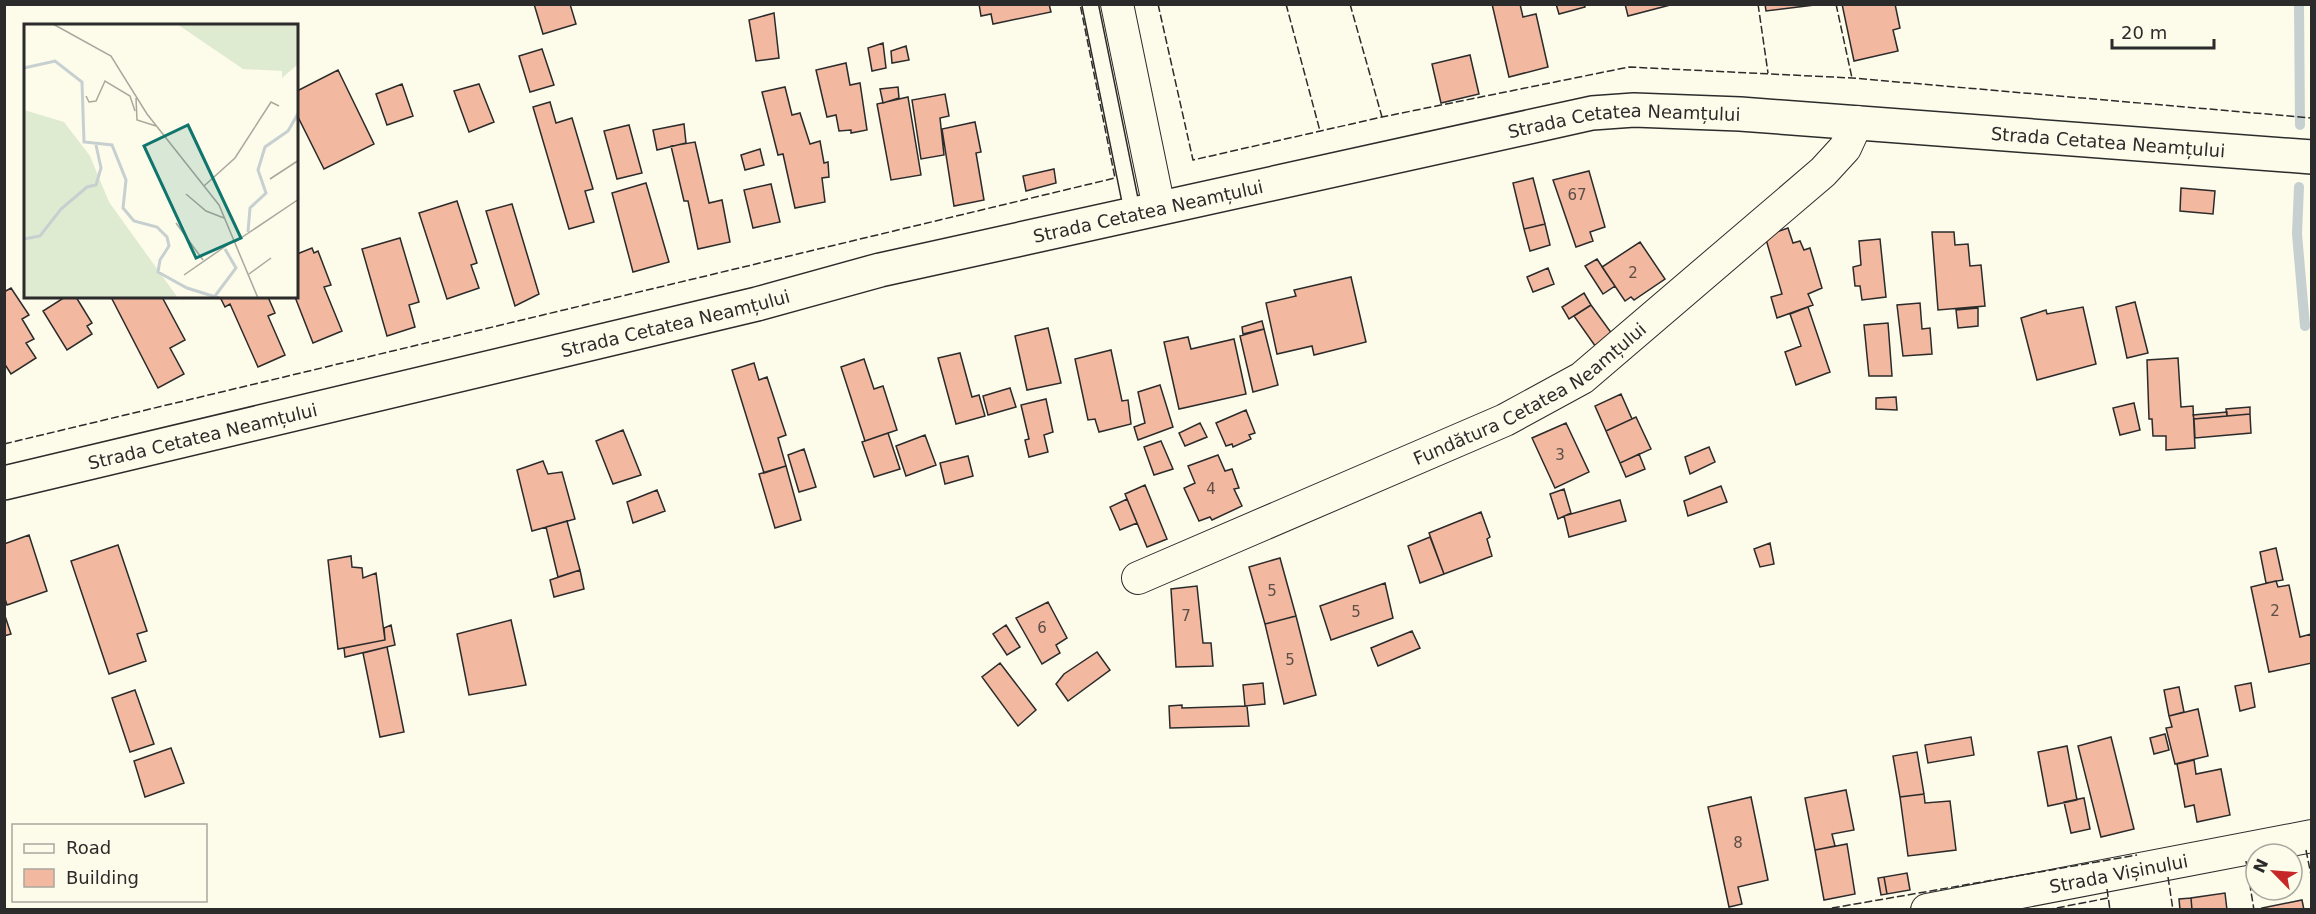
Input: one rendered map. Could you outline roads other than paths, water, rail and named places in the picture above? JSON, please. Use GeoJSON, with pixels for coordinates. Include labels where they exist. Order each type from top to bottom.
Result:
{"type":"FeatureCollection","features":[{"type":"Feature","properties":{"kind":"main road","name":"Strada Cetatea Neamțului"},"geometry":{"type":"LineString","coordinates":[[4,483],[758,304],[880,270],[1592,113],[1668,110],[2312,157]]}},
{"type":"Feature","properties":{"kind":"street"},"geometry":{"type":"LineString","coordinates":[[1117,4],[1146,211]]}},
{"type":"Feature","properties":{"kind":"street","name":"Fundătura Cetatea Neamțului"},"geometry":{"type":"LineString","coordinates":[[1138,578],[1505,420],[1582,378],[1823,172],[1845,148],[1857,122]]}},
{"type":"Feature","properties":{"kind":"street","name":"Strada Vișinului"},"geometry":{"type":"LineString","coordinates":[[1927,909],[2312,836]]}},
{"type":"Feature","properties":{"kind":"lane"},"geometry":{"type":"LineString","coordinates":[[1090,4],[1146,211]]}},
{"type":"Feature","properties":{"kind":"waterway"},"geometry":{"type":"LineString","coordinates":[[2299,4],[2300,125]]}},
{"type":"Feature","properties":{"kind":"waterway"},"geometry":{"type":"LineString","coordinates":[[2299,187],[2297,234],[2305,326]]}}]}
